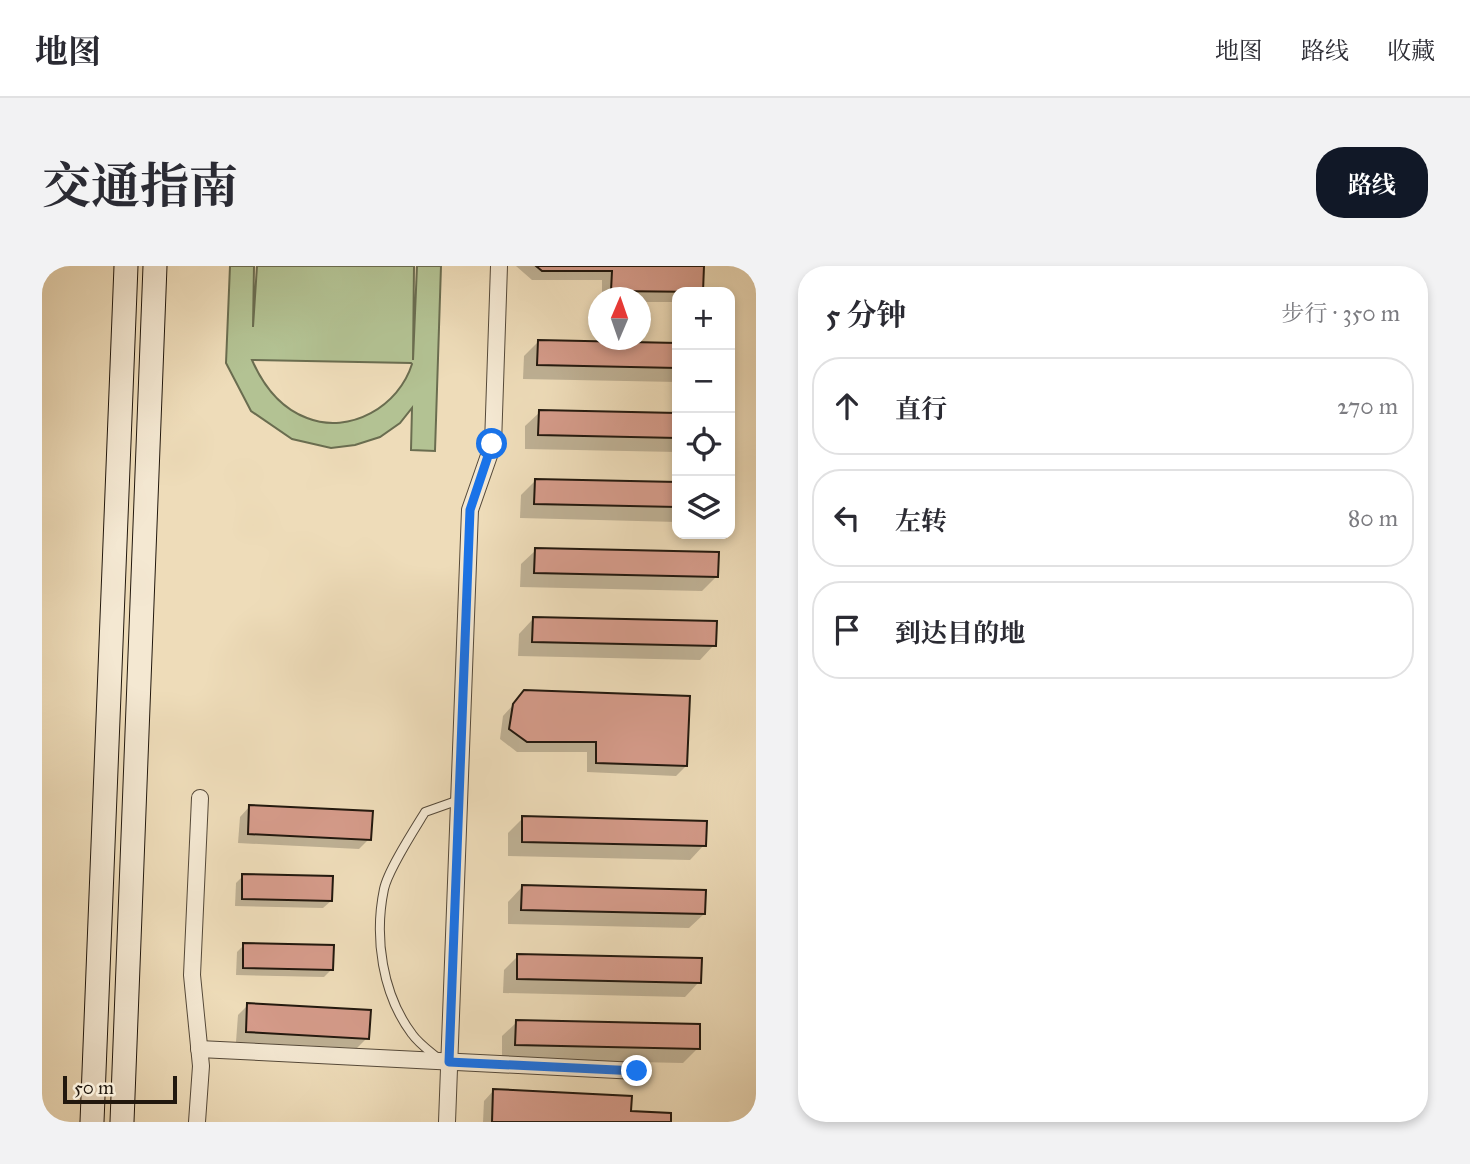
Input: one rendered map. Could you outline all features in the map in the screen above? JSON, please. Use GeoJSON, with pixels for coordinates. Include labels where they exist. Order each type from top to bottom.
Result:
{"type":"FeatureCollection","features":[{"type":"Feature","properties":{"kind":"street"},"geometry":{"type":"LineString","coordinates":[[92,1122],[126,266]]}},
{"type":"Feature","properties":{"kind":"street"},"geometry":{"type":"LineString","coordinates":[[122,1122],[155,266]]}},
{"type":"Feature","properties":{"kind":"street"},"geometry":{"type":"LineString","coordinates":[[447,1122],[446,1062],[470,510],[492,444],[499,266]]}},
{"type":"Feature","properties":{"kind":"street"},"geometry":{"type":"LineString","coordinates":[[197,1122],[201,1066],[192,975],[200,798]]}},
{"type":"Feature","properties":{"kind":"street"},"geometry":{"type":"LineString","coordinates":[[199,1049],[637,1071]]}},
{"type":"Feature","properties":{"kind":"lane"},"geometry":{"type":"LineString","coordinates":[[446,1062],[413,1036],[394,1004],[382,963],[381,926],[385,887],[425,812],[459,800]]}},
{"type":"Feature","properties":{"kind":"green space"},"geometry":{"type":"Polygon","coordinates":[[[230,266],[254,266],[253,327],[257,266],[414,266],[413,360],[417,266],[441,266],[435,451],[411,450],[412,408],[400,423],[380,437],[355,445],[331,448],[292,439],[251,411],[226,363],[230,266]],[[252,360],[267,387],[297,414],[323,422],[340,423],[371,413],[384,404],[406,379],[411,363],[252,360]]]}},
{"type":"Feature","properties":{"kind":"building"},"geometry":{"type":"Polygon","coordinates":[[[536,266],[704,266],[703,287],[672,287],[672,292],[651,291],[651,287],[611,287],[612,271],[542,271],[536,266]]]}},
{"type":"Feature","properties":{"kind":"building"},"geometry":{"type":"Polygon","coordinates":[[[538,340],[588,341],[588,350],[651,350],[651,342],[672,343],[672,368],[537,365],[538,340]]]}},
{"type":"Feature","properties":{"kind":"building"},"geometry":{"type":"Polygon","coordinates":[[[539,410],[672,413],[672,438],[538,435],[539,410]]]}},
{"type":"Feature","properties":{"kind":"building"},"geometry":{"type":"Polygon","coordinates":[[[535,479],[672,482],[672,507],[534,504],[535,479]]]}},
{"type":"Feature","properties":{"kind":"building"},"geometry":{"type":"Polygon","coordinates":[[[535,548],[719,552],[718,577],[534,573],[535,548]]]}},
{"type":"Feature","properties":{"kind":"building"},"geometry":{"type":"Polygon","coordinates":[[[533,617],[717,621],[716,646],[532,642],[533,617]]]}},
{"type":"Feature","properties":{"kind":"building"},"geometry":{"type":"Polygon","coordinates":[[[524,690],[690,696],[687,766],[596,763],[596,742],[527,742],[509,729],[513,704],[524,690]]]}},
{"type":"Feature","properties":{"kind":"building"},"geometry":{"type":"Polygon","coordinates":[[[249,805],[373,811],[371,840],[248,834],[249,805]]]}},
{"type":"Feature","properties":{"kind":"building"},"geometry":{"type":"Polygon","coordinates":[[[522,816],[707,821],[706,846],[522,842],[522,816]]]}},
{"type":"Feature","properties":{"kind":"building"},"geometry":{"type":"Polygon","coordinates":[[[242,874],[333,876],[332,901],[242,899],[242,874]]]}},
{"type":"Feature","properties":{"kind":"building"},"geometry":{"type":"Polygon","coordinates":[[[522,885],[706,890],[705,914],[521,910],[522,885]]]}},
{"type":"Feature","properties":{"kind":"building"},"geometry":{"type":"Polygon","coordinates":[[[243,943],[334,945],[333,970],[243,968],[243,943]]]}},
{"type":"Feature","properties":{"kind":"building"},"geometry":{"type":"Polygon","coordinates":[[[517,954],[702,958],[701,983],[517,979],[517,954]]]}},
{"type":"Feature","properties":{"kind":"building"},"geometry":{"type":"Polygon","coordinates":[[[247,1003],[371,1010],[369,1039],[246,1032],[247,1003]]]}},
{"type":"Feature","properties":{"kind":"building"},"geometry":{"type":"Polygon","coordinates":[[[516,1020],[700,1024],[700,1049],[515,1045],[516,1020]]]}},
{"type":"Feature","properties":{"kind":"building"},"geometry":{"type":"Polygon","coordinates":[[[493,1089],[632,1096],[631,1111],[671,1113],[671,1122],[492,1122],[493,1089]]]}},
{"type":"Feature","properties":{"kind":"route"},"geometry":{"type":"LineString","coordinates":[[492,444],[470,510],[449,1062],[637,1071]]}}]}
